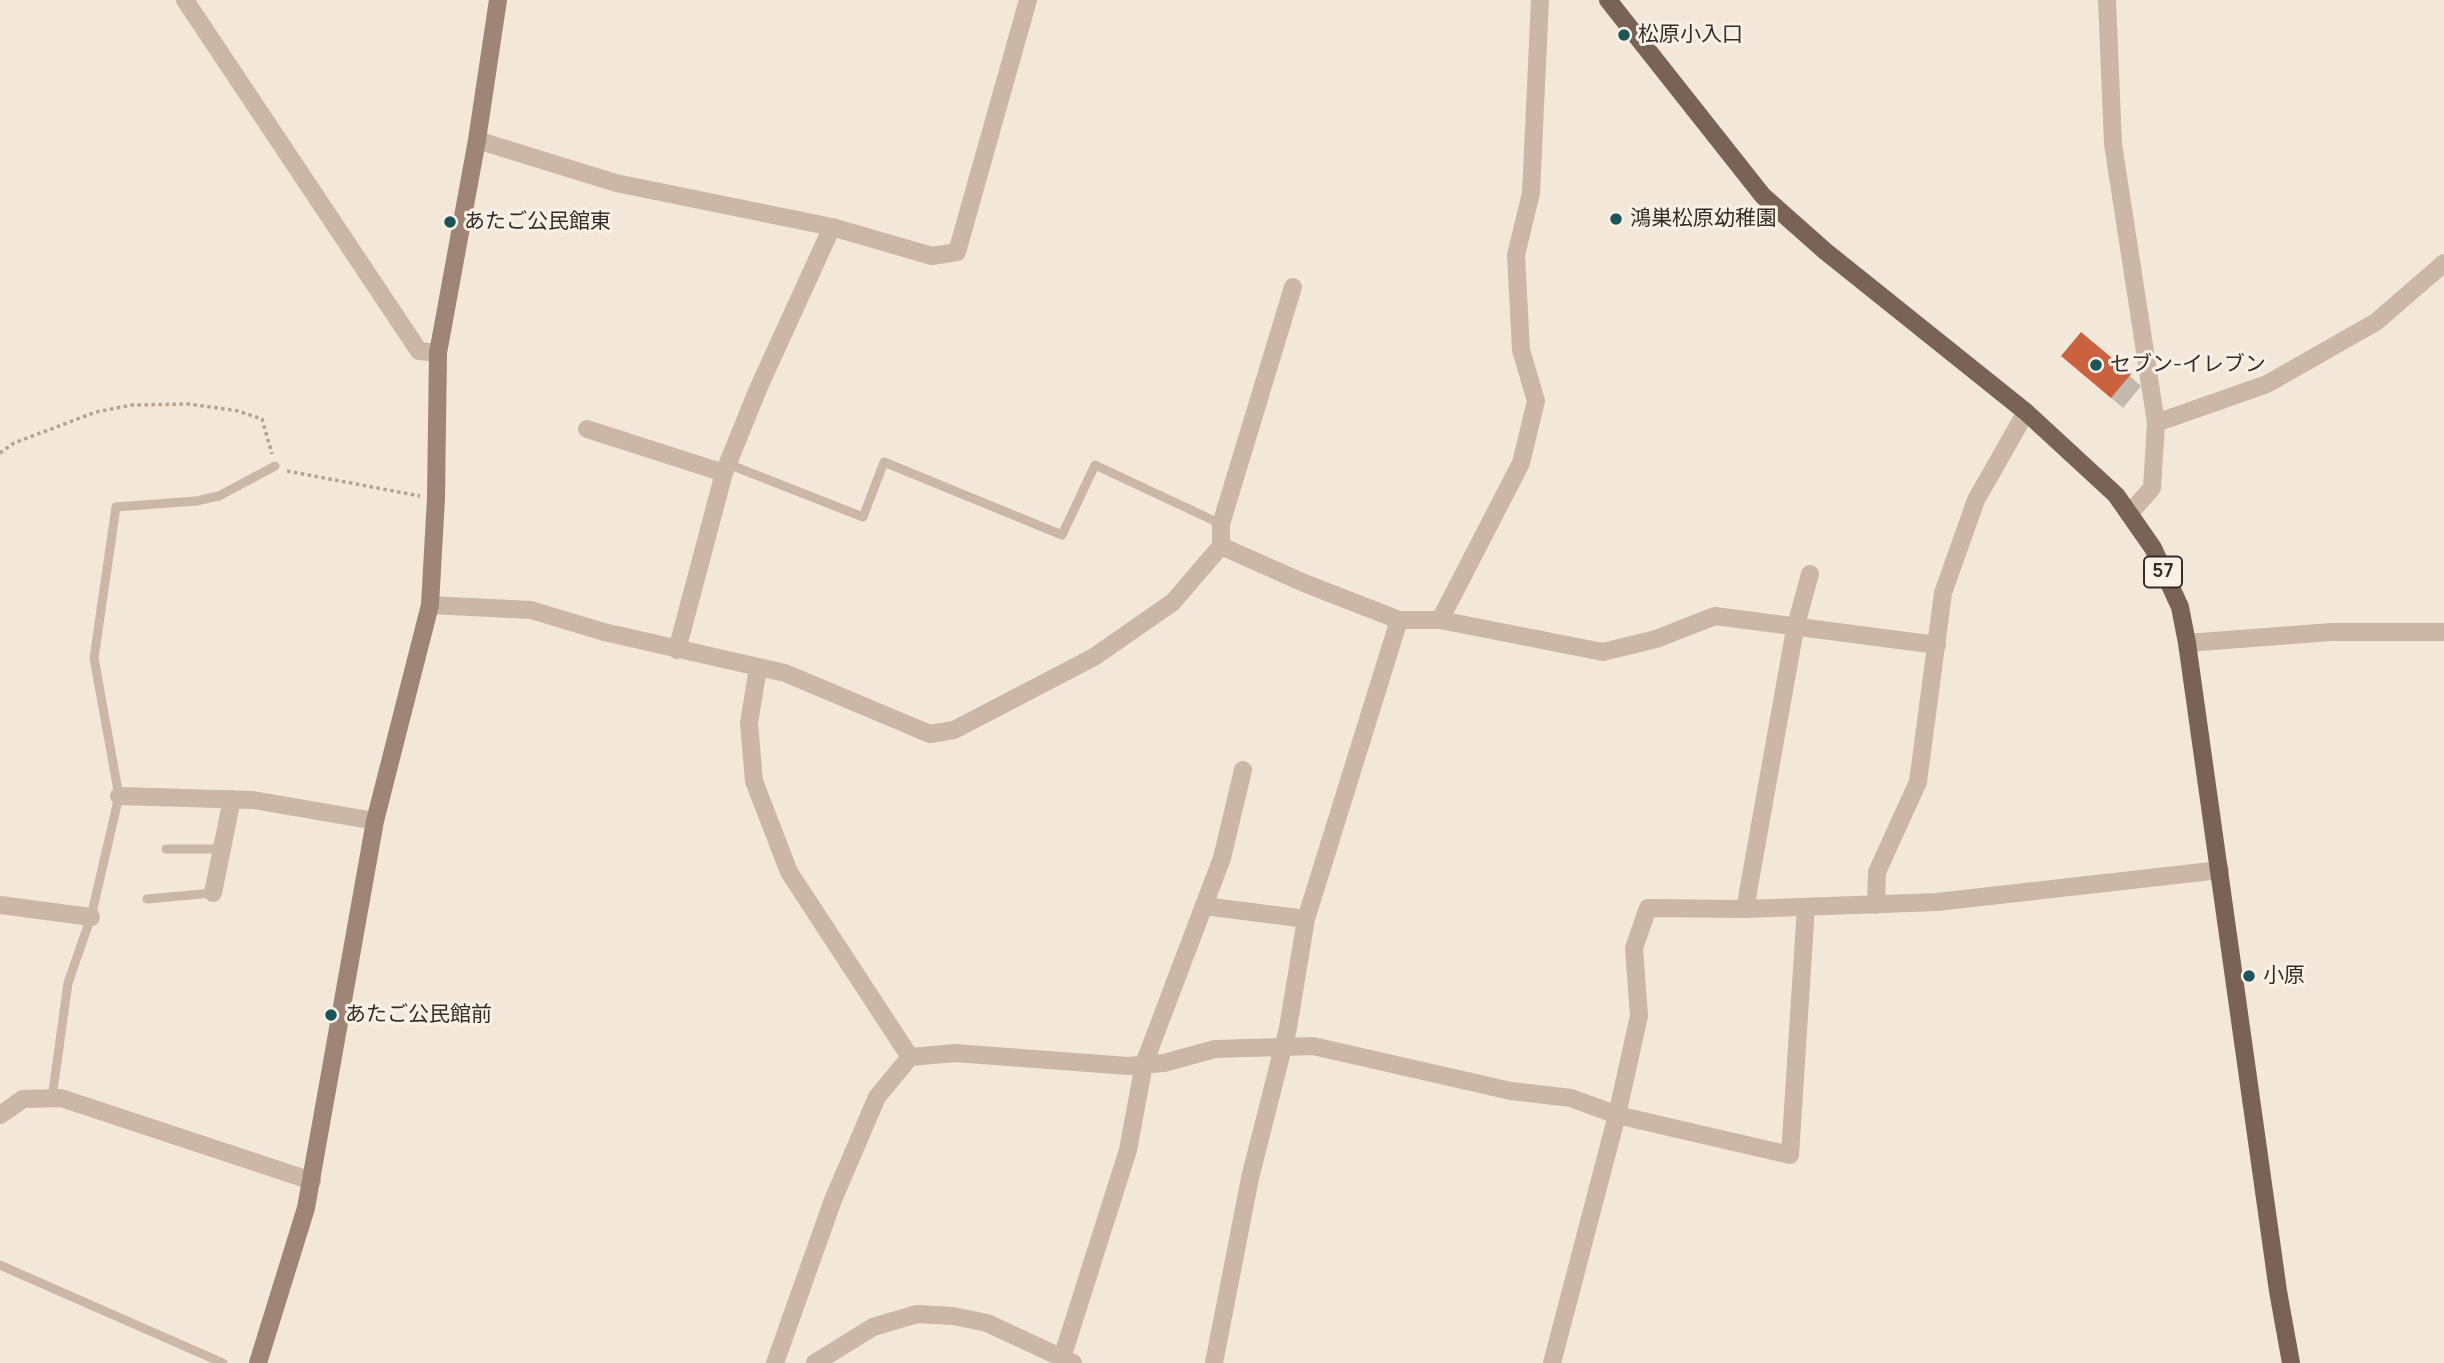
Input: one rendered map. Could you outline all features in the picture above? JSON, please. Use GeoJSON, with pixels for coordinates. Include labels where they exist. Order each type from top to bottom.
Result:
{"type":"FeatureCollection","features":[{"type":"Feature","properties":{"kind":"main road","name":"57"},"geometry":{"type":"LineString","coordinates":[[1608,0],[1763,196],[1825,251],[2026,412],[2116,495],[2152,548],[2180,607],[2187,643],[2278,1291],[2291,1363]]}},
{"type":"Feature","properties":{"kind":"street"},"geometry":{"type":"LineString","coordinates":[[185,0],[419,351],[438,353]]}},
{"type":"Feature","properties":{"kind":"street"},"geometry":{"type":"LineString","coordinates":[[258,1363],[306,1208],[375,821],[430,605],[436,498],[438,353],[477,140],[498,0]]}},
{"type":"Feature","properties":{"kind":"street"},"geometry":{"type":"LineString","coordinates":[[477,140],[616,183],[832,227],[932,256],[957,252],[1028,0]]}},
{"type":"Feature","properties":{"kind":"street"},"geometry":{"type":"LineString","coordinates":[[1440,620],[1521,463],[1536,401],[1521,350],[1516,255],[1531,193],[1539,0]]}},
{"type":"Feature","properties":{"kind":"street"},"geometry":{"type":"LineString","coordinates":[[2108,0],[2113,144],[2156,423],[2152,488],[2129,514]]}},
{"type":"Feature","properties":{"kind":"street"},"geometry":{"type":"LineString","coordinates":[[677,650],[726,468],[758,389],[832,227]]}},
{"type":"Feature","properties":{"kind":"street"},"geometry":{"type":"LineString","coordinates":[[2156,423],[2267,384],[2376,322],[2444,263]]}},
{"type":"Feature","properties":{"kind":"street"},"geometry":{"type":"LineString","coordinates":[[430,605],[531,610],[677,650],[785,673],[930,734],[954,730],[1094,657],[1173,602],[1221,546],[1222,524],[1293,286]]}},
{"type":"Feature","properties":{"kind":"street"},"geometry":{"type":"LineString","coordinates":[[1876,905],[1877,872],[1917,782],[1943,593],[1976,500],[2026,412]]}},
{"type":"Feature","properties":{"kind":"street"},"geometry":{"type":"LineString","coordinates":[[587,429],[726,468]]}},
{"type":"Feature","properties":{"kind":"street"},"geometry":{"type":"LineString","coordinates":[[1221,546],[1304,583],[1399,620],[1440,620],[1603,652],[1656,639],[1715,616],[1795,629],[1937,645]]}},
{"type":"Feature","properties":{"kind":"street"},"geometry":{"type":"LineString","coordinates":[[1745,909],[1795,629],[1810,574]]}},
{"type":"Feature","properties":{"kind":"street"},"geometry":{"type":"LineString","coordinates":[[1214,1363],[1250,1178],[1288,1028],[1306,919],[1399,620]]}},
{"type":"Feature","properties":{"kind":"street"},"geometry":{"type":"LineString","coordinates":[[2187,643],[2331,632],[2444,632]]}},
{"type":"Feature","properties":{"kind":"street"},"geometry":{"type":"LineString","coordinates":[[758,668],[749,723],[754,781],[789,872],[910,1057]]}},
{"type":"Feature","properties":{"kind":"street"},"geometry":{"type":"LineString","coordinates":[[815,1363],[873,1327],[917,1314],[953,1316],[987,1323],[1068,1360],[1128,1150],[1144,1065],[1222,858],[1243,770]]}},
{"type":"Feature","properties":{"kind":"street"},"geometry":{"type":"LineString","coordinates":[[119,796],[253,800],[375,821]]}},
{"type":"Feature","properties":{"kind":"street"},"geometry":{"type":"LineString","coordinates":[[213,893],[232,799]]}},
{"type":"Feature","properties":{"kind":"street"},"geometry":{"type":"LineString","coordinates":[[1552,1363],[1617,1115],[1639,1016],[1634,948],[1648,908],[1745,909],[1937,902],[2220,870]]}},
{"type":"Feature","properties":{"kind":"street"},"geometry":{"type":"LineString","coordinates":[[0,905],[91,917]]}},
{"type":"Feature","properties":{"kind":"street"},"geometry":{"type":"LineString","coordinates":[[1204,906],[1306,919]]}},
{"type":"Feature","properties":{"kind":"street"},"geometry":{"type":"LineString","coordinates":[[775,1363],[833,1200],[877,1097],[910,1057],[955,1053],[1144,1065],[1214,1049],[1313,1046],[1452,1079],[1572,1098],[1617,1115],[1790,1155],[1807,907]]}},
{"type":"Feature","properties":{"kind":"street"},"geometry":{"type":"LineString","coordinates":[[0,1115],[23,1099],[61,1098],[312,1181]]}},
{"type":"Feature","properties":{"kind":"lane"},"geometry":{"type":"LineString","coordinates":[[726,468],[863,517],[884,462],[1062,535],[1095,465],[1222,524]]}},
{"type":"Feature","properties":{"kind":"lane"},"geometry":{"type":"LineString","coordinates":[[52,1098],[68,983],[91,917],[119,796],[94,657],[116,507],[207,499],[275,466]]}},
{"type":"Feature","properties":{"kind":"lane"},"geometry":{"type":"LineString","coordinates":[[166,849],[222,849]]}},
{"type":"Feature","properties":{"kind":"lane"},"geometry":{"type":"LineString","coordinates":[[147,899],[213,893]]}},
{"type":"Feature","properties":{"kind":"lane"},"geometry":{"type":"LineString","coordinates":[[0,1265],[223,1363]]}},
{"type":"Feature","properties":{"kind":"path"},"geometry":{"type":"LineString","coordinates":[[0,453],[15,443],[96,412],[132,404],[189,404],[238,411],[262,419],[275,466],[344,484],[436,498]]}},
{"type":"Feature","properties":{"kind":"building","name":"セブン-イレブン"},"geometry":{"type":"Polygon","coordinates":[[[2081,332],[2131,374],[2111,398],[2061,356],[2081,332]]]}},
{"type":"Feature","properties":{"kind":"place","name":"松原小入口"},"geometry":{"type":"Point","coordinates":[1624,35]}},
{"type":"Feature","properties":{"kind":"place","name":"鴻巣松原幼稚園"},"geometry":{"type":"Point","coordinates":[1616,219]}},
{"type":"Feature","properties":{"kind":"place","name":"あたご公民館東"},"geometry":{"type":"Point","coordinates":[450,222]}},
{"type":"Feature","properties":{"kind":"place","name":"セブン-イレブン"},"geometry":{"type":"Point","coordinates":[2096,365]}},
{"type":"Feature","properties":{"kind":"place","name":"小原"},"geometry":{"type":"Point","coordinates":[2249,976]}},
{"type":"Feature","properties":{"kind":"place","name":"あたご公民館前"},"geometry":{"type":"Point","coordinates":[331,1015]}}]}
